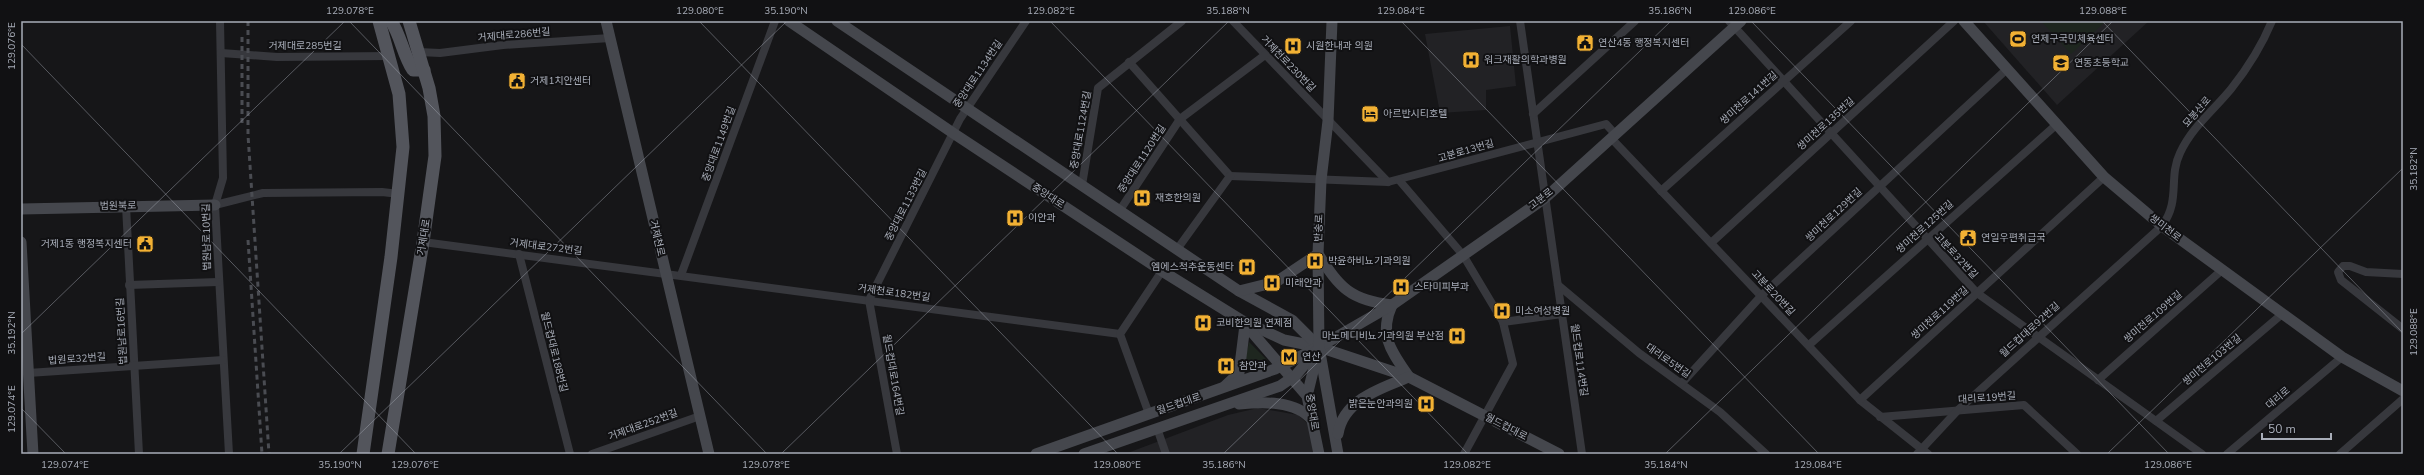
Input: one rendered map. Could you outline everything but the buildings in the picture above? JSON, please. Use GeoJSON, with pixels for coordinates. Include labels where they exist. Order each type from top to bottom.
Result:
{"type":"FeatureCollection","features":[{"type":"Feature","properties":{"kind":"main road"},"geometry":{"type":"LineString","coordinates":[[363,454],[399,194],[403,125],[399,94],[390,56],[379,21]]}},
{"type":"Feature","properties":{"kind":"main road"},"geometry":{"type":"LineString","coordinates":[[391,21],[396,27],[406,60],[413,70],[424,70]]}},
{"type":"Feature","properties":{"kind":"main road","name":"거제대로"},"geometry":{"type":"LineString","coordinates":[[388,454],[433,177],[435,135],[433,109],[424,70],[409,21]]}},
{"type":"Feature","properties":{"kind":"main road","name":"거제천로"},"geometry":{"type":"LineString","coordinates":[[606,21],[709,454]]}},
{"type":"Feature","properties":{"kind":"main road","name":"중앙대로"},"geometry":{"type":"LineString","coordinates":[[790,21],[953,133],[1162,271],[1243,322],[1284,340],[1319,348]]}},
{"type":"Feature","properties":{"kind":"main road"},"geometry":{"type":"LineString","coordinates":[[837,21],[963,114],[1082,185],[1178,248],[1239,291],[1292,320],[1319,348]]}},
{"type":"Feature","properties":{"kind":"main road","name":"반송로"},"geometry":{"type":"LineString","coordinates":[[1319,348],[1318,254],[1321,180],[1328,121],[1332,21]]}},
{"type":"Feature","properties":{"kind":"main road","name":"쌍미천로"},"geometry":{"type":"LineString","coordinates":[[1964,21],[2104,177],[2162,226],[2281,315],[2342,358],[2403,391]]}},
{"type":"Feature","properties":{"kind":"main road","name":"고분로"},"geometry":{"type":"LineString","coordinates":[[1319,348],[1392,305],[1545,198],[1735,23]]}},
{"type":"Feature","properties":{"kind":"main road","name":"법원북로"},"geometry":{"type":"LineString","coordinates":[[21,209],[215,205]]}},
{"type":"Feature","properties":{"kind":"main road"},"geometry":{"type":"LineString","coordinates":[[21,242],[33,454]]}},
{"type":"Feature","properties":{"kind":"main road"},"geometry":{"type":"LineString","coordinates":[[1239,291],[1258,288],[1276,282],[1318,254],[1336,281],[1355,296],[1374,302],[1392,305],[1386,319],[1386,332],[1391,350],[1409,377],[1370,393],[1352,406],[1340,422],[1337,450]]}},
{"type":"Feature","properties":{"kind":"main road"},"geometry":{"type":"LineString","coordinates":[[1243,322],[1307,396]]}},
{"type":"Feature","properties":{"kind":"main road"},"geometry":{"type":"LineString","coordinates":[[1223,389],[1239,373],[1243,322]]}},
{"type":"Feature","properties":{"kind":"main road","name":"중앙대로"},"geometry":{"type":"LineString","coordinates":[[1319,348],[1307,396],[1319,454]]}},
{"type":"Feature","properties":{"kind":"main road","name":"중앙대로"},"geometry":{"type":"LineString","coordinates":[[1319,348],[1337,450]]}},
{"type":"Feature","properties":{"kind":"main road","name":"월드컵대로"},"geometry":{"type":"LineString","coordinates":[[1084,454],[1280,386],[1292,378],[1319,348]]}},
{"type":"Feature","properties":{"kind":"main road","name":"월드컵대로"},"geometry":{"type":"LineString","coordinates":[[1036,454],[1223,389],[1281,366],[1319,348],[1409,377],[1559,454]]}},
{"type":"Feature","properties":{"kind":"main road"},"geometry":{"type":"LineString","coordinates":[[1219,407],[1270,403],[1299,409],[1312,420]]}},
{"type":"Feature","properties":{"kind":"street","name":"법원남로10번길"},"geometry":{"type":"LineString","coordinates":[[220,21],[223,178],[215,205],[218,282],[229,454]]}},
{"type":"Feature","properties":{"kind":"street","name":"중앙대로1149번길"},"geometry":{"type":"LineString","coordinates":[[681,275],[775,21]]}},
{"type":"Feature","properties":{"kind":"street","name":"중앙대로1134번길"},"geometry":{"type":"LineString","coordinates":[[963,114],[1026,21]]}},
{"type":"Feature","properties":{"kind":"street","name":"중앙대로1124번길"},"geometry":{"type":"LineString","coordinates":[[1082,185],[1098,88],[1182,21]]}},
{"type":"Feature","properties":{"kind":"street","name":"거제천로230번길"},"geometry":{"type":"LineString","coordinates":[[1233,21],[1388,182]]}},
{"type":"Feature","properties":{"kind":"street"},"geometry":{"type":"LineString","coordinates":[[1527,21],[1520,24],[1545,198]]}},
{"type":"Feature","properties":{"kind":"street"},"geometry":{"type":"LineString","coordinates":[[1533,114],[1635,21]]}},
{"type":"Feature","properties":{"kind":"street","name":"쌍미천로141번길"},"geometry":{"type":"LineString","coordinates":[[1661,191],[1851,21]]}},
{"type":"Feature","properties":{"kind":"street","name":"쌍미천로135번길"},"geometry":{"type":"LineString","coordinates":[[1711,242],[1954,21]]}},
{"type":"Feature","properties":{"kind":"street","name":"묘봉산로"},"geometry":{"type":"LineString","coordinates":[[2162,226],[2170,216],[2175,198],[2179,155],[2191,132],[2231,89],[2259,48],[2272,21]]}},
{"type":"Feature","properties":{"kind":"street","name":"고분로32번길"},"geometry":{"type":"LineString","coordinates":[[1735,23],[1783,82],[1977,293],[2202,454]]}},
{"type":"Feature","properties":{"kind":"street","name":"거제대로286번길"},"geometry":{"type":"LineString","coordinates":[[419,52],[440,53],[503,45],[610,38]]}},
{"type":"Feature","properties":{"kind":"street","name":"거제대로285번길"},"geometry":{"type":"LineString","coordinates":[[221,53],[277,57],[390,56]]}},
{"type":"Feature","properties":{"kind":"street","name":"중앙대로1120번길"},"geometry":{"type":"LineString","coordinates":[[1120,210],[1180,119],[1265,55]]}},
{"type":"Feature","properties":{"kind":"street"},"geometry":{"type":"LineString","coordinates":[[1129,62],[1230,176],[1321,180]]}},
{"type":"Feature","properties":{"kind":"street","name":"쌍미천로129번길"},"geometry":{"type":"LineString","coordinates":[[1682,383],[1762,295],[2007,69]]}},
{"type":"Feature","properties":{"kind":"street","name":"중앙대로1133번길"},"geometry":{"type":"LineString","coordinates":[[869,300],[963,114]]}},
{"type":"Feature","properties":{"kind":"street","name":"고분로13번길"},"geometry":{"type":"LineString","coordinates":[[1321,180],[1388,182],[1399,180],[1606,124],[1613,136]]}},
{"type":"Feature","properties":{"kind":"street","name":"쌍미천로125번길"},"geometry":{"type":"LineString","coordinates":[[1809,345],[2056,125]]}},
{"type":"Feature","properties":{"kind":"street","name":"고분로20번길"},"geometry":{"type":"LineString","coordinates":[[1613,136],[1661,191],[1762,295],[1860,400],[1918,451],[1928,454]]}},
{"type":"Feature","properties":{"kind":"street"},"geometry":{"type":"LineString","coordinates":[[1178,248],[1230,176]]}},
{"type":"Feature","properties":{"kind":"street","name":"쌍미천로119번길"},"geometry":{"type":"LineString","coordinates":[[1860,400],[2104,177]]}},
{"type":"Feature","properties":{"kind":"street"},"geometry":{"type":"LineString","coordinates":[[1399,180],[1463,255],[1503,322],[1513,364],[1464,454]]}},
{"type":"Feature","properties":{"kind":"street"},"geometry":{"type":"LineString","coordinates":[[215,205],[263,194],[382,192],[399,194]]}},
{"type":"Feature","properties":{"kind":"street","name":"월드컵로114번길"},"geometry":{"type":"LineString","coordinates":[[1545,198],[1582,454]]}},
{"type":"Feature","properties":{"kind":"street","name":"법원남로16번길"},"geometry":{"type":"LineString","coordinates":[[126,206],[139,454]]}},
{"type":"Feature","properties":{"kind":"street","name":"월드컵대로92번길"},"geometry":{"type":"LineString","coordinates":[[1918,451],[1958,410],[2162,226]]}},
{"type":"Feature","properties":{"kind":"street","name":"거제대로272번길"},"geometry":{"type":"LineString","coordinates":[[423,242],[666,273]]}},
{"type":"Feature","properties":{"kind":"street","name":"월드컵대로188번길"},"geometry":{"type":"LineString","coordinates":[[519,254],[570,454]]}},
{"type":"Feature","properties":{"kind":"street"},"geometry":{"type":"LineString","coordinates":[[2403,274],[2366,272],[2350,266],[2342,266],[2338,272],[2341,280],[2403,329]]}},
{"type":"Feature","properties":{"kind":"street","name":"쌍미천로109번길"},"geometry":{"type":"LineString","coordinates":[[2098,380],[2222,270]]}},
{"type":"Feature","properties":{"kind":"street"},"geometry":{"type":"LineString","coordinates":[[1149,414],[1120,334],[1162,271]]}},
{"type":"Feature","properties":{"kind":"street","name":"거제천로182번길"},"geometry":{"type":"LineString","coordinates":[[666,273],[1120,334]]}},
{"type":"Feature","properties":{"kind":"street"},"geometry":{"type":"LineString","coordinates":[[129,285],[218,282]]}},
{"type":"Feature","properties":{"kind":"street","name":"대리로5번길"},"geometry":{"type":"LineString","coordinates":[[1558,285],[1639,353],[1720,412],[1766,454]]}},
{"type":"Feature","properties":{"kind":"street","name":"월드컵대로164번길"},"geometry":{"type":"LineString","coordinates":[[869,300],[897,454]]}},
{"type":"Feature","properties":{"kind":"street"},"geometry":{"type":"LineString","coordinates":[[1503,322],[1562,314]]}},
{"type":"Feature","properties":{"kind":"street","name":"쌍미천로103번길"},"geometry":{"type":"LineString","coordinates":[[2156,421],[2281,315]]}},
{"type":"Feature","properties":{"kind":"street","name":"대리로"},"geometry":{"type":"LineString","coordinates":[[2227,454],[2342,358]]}},
{"type":"Feature","properties":{"kind":"street","name":"법원로32번길"},"geometry":{"type":"LineString","coordinates":[[28,372],[223,360]]}},
{"type":"Feature","properties":{"kind":"street"},"geometry":{"type":"LineString","coordinates":[[2340,454],[2403,399]]}},
{"type":"Feature","properties":{"kind":"street","name":"대리로19번길"},"geometry":{"type":"LineString","coordinates":[[1880,417],[2024,405],[2077,454]]}},
{"type":"Feature","properties":{"kind":"street","name":"거제대로252번길"},"geometry":{"type":"LineString","coordinates":[[592,454],[700,416]]}},
{"type":"Feature","properties":{"kind":"street"},"geometry":{"type":"LineString","coordinates":[[1157,428],[1166,454]]}},
{"type":"Feature","properties":{"kind":"shaded area","name":"연동초등학교"},"geometry":{"type":"Polygon","coordinates":[[[1983,21],[2149,21],[2057,105],[1983,21]]]}},
{"type":"Feature","properties":{"kind":"shaded area"},"geometry":{"type":"Polygon","coordinates":[[[2041,21],[2106,21],[2071,54],[2041,21]]]}},
{"type":"Feature","properties":{"kind":"shaded area","name":"워크재활의학과병원"},"geometry":{"type":"Polygon","coordinates":[[[1510,26],[1516,86],[1486,90],[1486,110],[1440,113],[1425,34],[1510,26]]]}},
{"type":"Feature","properties":{"kind":"shaded area"},"geometry":{"type":"Polygon","coordinates":[[[1249,342],[1267,360],[1247,372],[1243,369],[1249,342]]]}},
{"type":"Feature","properties":{"kind":"shaded area"},"geometry":{"type":"Polygon","coordinates":[[[1258,408],[1298,415],[1309,425],[1317,454],[1125,454],[1228,415],[1258,408]]]}},
{"type":"Feature","properties":{"kind":"railway"},"geometry":{"type":"LineString","coordinates":[[248,21],[248,135],[269,454]]}},
{"type":"Feature","properties":{"kind":"railway"},"geometry":{"type":"LineString","coordinates":[[242,37],[242,123]]}},
{"type":"Feature","properties":{"kind":"railway"},"geometry":{"type":"LineString","coordinates":[[248,240],[262,454]]}},
{"type":"Feature","properties":{"kind":"place","name":"연제구국민체육센터"},"geometry":{"type":"Point","coordinates":[2018,39]}},
{"type":"Feature","properties":{"kind":"place","name":"연산4동 행정복지센터"},"geometry":{"type":"Point","coordinates":[1585,43]}},
{"type":"Feature","properties":{"kind":"place","name":"시원한내과 의원"},"geometry":{"type":"Point","coordinates":[1293,46]}},
{"type":"Feature","properties":{"kind":"place","name":"워크재활의학과병원"},"geometry":{"type":"Point","coordinates":[1471,60]}},
{"type":"Feature","properties":{"kind":"place","name":"연동초등학교"},"geometry":{"type":"Point","coordinates":[2061,63]}},
{"type":"Feature","properties":{"kind":"place","name":"거제1치안센터"},"geometry":{"type":"Point","coordinates":[517,81]}},
{"type":"Feature","properties":{"kind":"place","name":"아르반시티호텔"},"geometry":{"type":"Point","coordinates":[1370,114]}},
{"type":"Feature","properties":{"kind":"place","name":"재호한의원"},"geometry":{"type":"Point","coordinates":[1142,198]}},
{"type":"Feature","properties":{"kind":"place","name":"이안과"},"geometry":{"type":"Point","coordinates":[1015,218]}},
{"type":"Feature","properties":{"kind":"place","name":"연일우편취급국"},"geometry":{"type":"Point","coordinates":[1968,238]}},
{"type":"Feature","properties":{"kind":"place","name":"거제1동 행정복지센터"},"geometry":{"type":"Point","coordinates":[145,244]}},
{"type":"Feature","properties":{"kind":"place","name":"박윤하비뇨기과의원"},"geometry":{"type":"Point","coordinates":[1315,261]}},
{"type":"Feature","properties":{"kind":"place","name":"엠에스척추운동센타"},"geometry":{"type":"Point","coordinates":[1247,267]}},
{"type":"Feature","properties":{"kind":"place","name":"미래안과"},"geometry":{"type":"Point","coordinates":[1272,283]}},
{"type":"Feature","properties":{"kind":"place","name":"스타미피부과"},"geometry":{"type":"Point","coordinates":[1401,287]}},
{"type":"Feature","properties":{"kind":"place","name":"미소여성병원"},"geometry":{"type":"Point","coordinates":[1502,311]}},
{"type":"Feature","properties":{"kind":"place","name":"코비한의원 연제점"},"geometry":{"type":"Point","coordinates":[1203,323]}},
{"type":"Feature","properties":{"kind":"place","name":"마노메디비뇨기과의원 부산점"},"geometry":{"type":"Point","coordinates":[1457,336]}},
{"type":"Feature","properties":{"kind":"place","name":"연산"},"geometry":{"type":"Point","coordinates":[1289,357]}},
{"type":"Feature","properties":{"kind":"place","name":"참안과"},"geometry":{"type":"Point","coordinates":[1226,366]}},
{"type":"Feature","properties":{"kind":"place","name":"밝은눈안과의원"},"geometry":{"type":"Point","coordinates":[1426,404]}}]}
